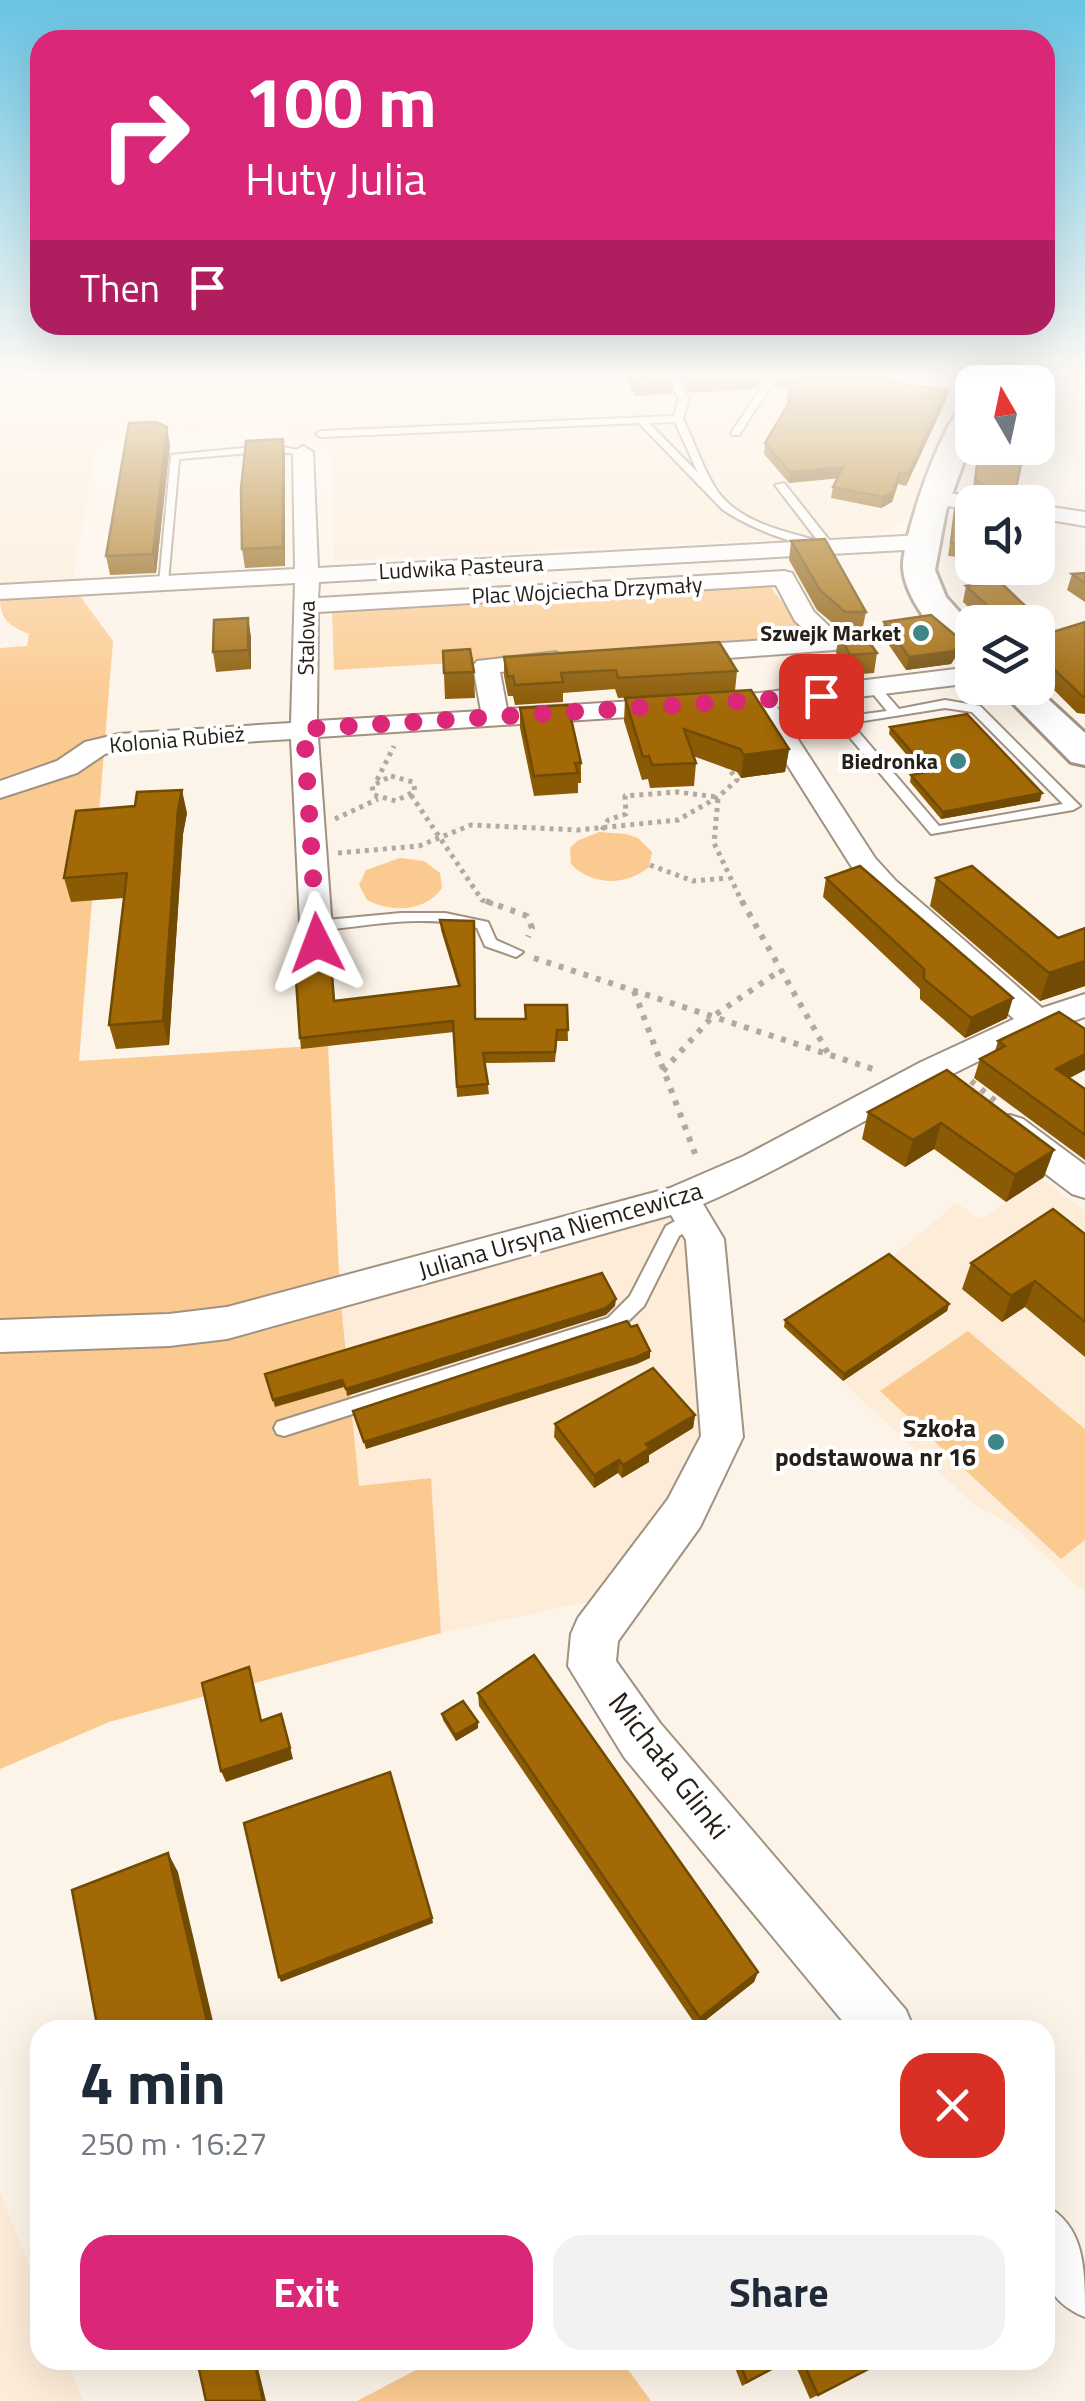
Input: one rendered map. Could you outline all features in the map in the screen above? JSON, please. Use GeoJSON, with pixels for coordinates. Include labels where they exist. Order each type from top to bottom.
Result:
{"type":"FeatureCollection","features":[{"type":"Feature","properties":{"kind":"street","name":"Stalowa"},"geometry":{"type":"LineString","coordinates":[[310,484],[304,729],[317,934]]}},
{"type":"Feature","properties":{"kind":"street"},"geometry":{"type":"LineString","coordinates":[[942,484],[922,542],[919,572],[932,599],[955,625]]}},
{"type":"Feature","properties":{"kind":"street"},"geometry":{"type":"LineString","coordinates":[[937,498],[955,501]]}},
{"type":"Feature","properties":{"kind":"street"},"geometry":{"type":"LineString","coordinates":[[1055,515],[1085,519]]}},
{"type":"Feature","properties":{"kind":"street","name":"Ludwika Pasteura"},"geometry":{"type":"LineString","coordinates":[[0,592],[922,542]]}},
{"type":"Feature","properties":{"kind":"street","name":"Plac Wojciecha Drzymały"},"geometry":{"type":"LineString","coordinates":[[306,606],[784,578],[804,616],[835,642]]}},
{"type":"Feature","properties":{"kind":"street"},"geometry":{"type":"LineString","coordinates":[[644,656],[868,640]]}},
{"type":"Feature","properties":{"kind":"street"},"geometry":{"type":"LineString","coordinates":[[495,718],[486,666],[572,660]]}},
{"type":"Feature","properties":{"kind":"street","name":"Kolonia Rubież"},"geometry":{"type":"LineString","coordinates":[[0,790],[67,767],[95,748],[119,742],[760,701],[886,679],[955,676]]}},
{"type":"Feature","properties":{"kind":"street"},"geometry":{"type":"LineString","coordinates":[[760,701],[864,863],[885,887],[1037,1022]]}},
{"type":"Feature","properties":{"kind":"street"},"geometry":{"type":"LineString","coordinates":[[1036,705],[1082,745]]}},
{"type":"Feature","properties":{"kind":"street","name":"Juliana Ursyna Niemcewicza"},"geometry":{"type":"LineString","coordinates":[[0,1336],[169,1330],[226,1323],[691,1196],[757,1165],[932,1070],[1085,1004]]}},
{"type":"Feature","properties":{"kind":"street"},"geometry":{"type":"LineString","coordinates":[[932,1070],[971,1091],[1085,1184]]}},
{"type":"Feature","properties":{"kind":"street","name":"Michała Glinki"},"geometry":{"type":"LineString","coordinates":[[691,1196],[705,1239],[722,1437],[684,1513],[594,1634],[592,1666],[642,1740],[878,2020]]}},
{"type":"Feature","properties":{"kind":"street"},"geometry":{"type":"LineString","coordinates":[[1055,2247],[1085,2286]]}},
{"type":"Feature","properties":{"kind":"lane"},"geometry":{"type":"LineString","coordinates":[[163,582],[172,484]]}},
{"type":"Feature","properties":{"kind":"lane"},"geometry":{"type":"LineString","coordinates":[[700,484],[735,514],[829,548]]}},
{"type":"Feature","properties":{"kind":"lane"},"geometry":{"type":"LineString","coordinates":[[709,484],[714,494]]}},
{"type":"Feature","properties":{"kind":"lane"},"geometry":{"type":"LineString","coordinates":[[780,485],[829,548]]}},
{"type":"Feature","properties":{"kind":"lane"},"geometry":{"type":"LineString","coordinates":[[886,679],[896,713]]}},
{"type":"Feature","properties":{"kind":"lane"},"geometry":{"type":"LineString","coordinates":[[946,704],[976,709],[1073,806],[936,832],[842,720],[896,713],[946,704]]}},
{"type":"Feature","properties":{"kind":"lane"},"geometry":{"type":"LineString","coordinates":[[317,934],[444,917],[483,925],[490,943],[516,952]]}},
{"type":"Feature","properties":{"kind":"lane"},"geometry":{"type":"LineString","coordinates":[[284,1428],[614,1323],[637,1301],[691,1196]]}},
{"type":"Feature","properties":{"kind":"path"},"geometry":{"type":"LineString","coordinates":[[379,798],[371,790],[397,739]]}},
{"type":"Feature","properties":{"kind":"path"},"geometry":{"type":"LineString","coordinates":[[312,856],[419,846],[486,824],[602,830],[678,820],[718,798],[736,780],[719,755]]}},
{"type":"Feature","properties":{"kind":"path"},"geometry":{"type":"LineString","coordinates":[[323,822],[379,798],[396,800],[411,795],[415,786],[407,778],[391,776],[377,781]]}},
{"type":"Feature","properties":{"kind":"path"},"geometry":{"type":"LineString","coordinates":[[602,830],[608,820],[626,814],[625,796],[677,792],[718,798]]}},
{"type":"Feature","properties":{"kind":"path"},"geometry":{"type":"LineString","coordinates":[[411,795],[482,900],[521,912],[531,922],[531,933],[516,952],[869,1068]]}},
{"type":"Feature","properties":{"kind":"path"},"geometry":{"type":"LineString","coordinates":[[718,798],[714,809],[714,843],[728,878],[829,1055]]}},
{"type":"Feature","properties":{"kind":"path"},"geometry":{"type":"LineString","coordinates":[[650,865],[693,880],[728,878]]}},
{"type":"Feature","properties":{"kind":"path"},"geometry":{"type":"LineString","coordinates":[[662,1071],[712,1017],[781,970]]}},
{"type":"Feature","properties":{"kind":"path"},"geometry":{"type":"LineString","coordinates":[[634,991],[662,1071],[691,1196]]}},
{"type":"Feature","properties":{"kind":"path"},"geometry":{"type":"LineString","coordinates":[[971,1091],[970,1083],[1014,1114]]}},
{"type":"Feature","properties":{"kind":"shaded area"},"geometry":{"type":"Polygon","coordinates":[[[0,484],[90,484],[72,586],[0,590],[0,484]]]}},
{"type":"Feature","properties":{"kind":"shaded area"},"geometry":{"type":"Polygon","coordinates":[[[332,484],[942,484],[937,498],[883,534],[334,561],[332,484]]]}},
{"type":"Feature","properties":{"kind":"shaded area"},"geometry":{"type":"Polygon","coordinates":[[[769,584],[817,641],[334,670],[332,609],[769,584]]]}},
{"type":"Feature","properties":{"kind":"shaded area"},"geometry":{"type":"Polygon","coordinates":[[[77,592],[113,641],[79,1061],[328,1045],[340,1293],[359,1486],[431,1478],[441,1633],[109,1722],[0,1769],[0,648],[27,646],[29,634],[7,621],[0,598],[77,592]]]}},
{"type":"Feature","properties":{"kind":"shaded area"},"geometry":{"type":"Polygon","coordinates":[[[599,832],[638,838],[652,852],[649,867],[630,878],[609,881],[579,871],[571,864],[570,848],[599,832]]]}},
{"type":"Feature","properties":{"kind":"shaded area"},"geometry":{"type":"Polygon","coordinates":[[[400,858],[424,861],[440,873],[442,888],[427,902],[408,908],[387,907],[367,900],[359,885],[366,870],[400,858]]]}},
{"type":"Feature","properties":{"kind":"shaded area","name":"Szkoła podstawowa nr 16"},"geometry":{"type":"Polygon","coordinates":[[[1042,1179],[1085,1211],[1085,1593],[1013,1526],[972,1503],[784,1327],[887,1261],[957,1203],[980,1219],[1042,1179]]]}},
{"type":"Feature","properties":{"kind":"shaded area"},"geometry":{"type":"Polygon","coordinates":[[[680,1199],[722,1437],[621,1595],[441,1633],[431,1478],[359,1487],[340,1293],[680,1199]]]}},
{"type":"Feature","properties":{"kind":"shaded area"},"geometry":{"type":"Polygon","coordinates":[[[968,1331],[1085,1429],[1085,1540],[1061,1559],[880,1391],[968,1331]]]}},
{"type":"Feature","properties":{"kind":"shaded area"},"geometry":{"type":"Polygon","coordinates":[[[0,2192],[30,2268],[30,2370],[71,2370],[83,2401],[0,2401],[0,2192]]]}},
{"type":"Feature","properties":{"kind":"shaded area"},"geometry":{"type":"Polygon","coordinates":[[[416,2370],[628,2370],[651,2401],[357,2401],[416,2370]]]}},
{"type":"Feature","properties":{"kind":"building"},"geometry":{"type":"Polygon","coordinates":[[[118,484],[161,484],[153,554],[106,556],[118,484]]]}},
{"type":"Feature","properties":{"kind":"building"},"geometry":{"type":"Polygon","coordinates":[[[242,484],[283,484],[283,547],[242,549],[242,484]]]}},
{"type":"Feature","properties":{"kind":"building"},"geometry":{"type":"Polygon","coordinates":[[[834,484],[896,484],[883,497],[833,487],[834,484]]]}},
{"type":"Feature","properties":{"kind":"building"},"geometry":{"type":"Polygon","coordinates":[[[955,510],[955,543],[951,543],[955,510]]]}},
{"type":"Feature","properties":{"kind":"building"},"geometry":{"type":"Polygon","coordinates":[[[825,539],[866,612],[845,612],[820,590],[791,541],[825,539]]]}},
{"type":"Feature","properties":{"kind":"building"},"geometry":{"type":"Polygon","coordinates":[[[1085,573],[1085,583],[1072,574],[1085,573]]]}},
{"type":"Feature","properties":{"kind":"building"},"geometry":{"type":"Polygon","coordinates":[[[1003,585],[1024,605],[987,605],[966,586],[1003,585]]]}},
{"type":"Feature","properties":{"kind":"building"},"geometry":{"type":"Polygon","coordinates":[[[931,615],[955,635],[955,649],[909,657],[884,622],[931,615]]]}},
{"type":"Feature","properties":{"kind":"building"},"geometry":{"type":"Polygon","coordinates":[[[248,618],[248,650],[213,652],[214,620],[248,618]]]}},
{"type":"Feature","properties":{"kind":"building"},"geometry":{"type":"Polygon","coordinates":[[[1085,622],[1085,697],[1055,670],[1055,631],[1085,622]]]}},
{"type":"Feature","properties":{"kind":"building"},"geometry":{"type":"Polygon","coordinates":[[[862,632],[877,653],[850,655],[839,634],[862,632]]]}},
{"type":"Feature","properties":{"kind":"building"},"geometry":{"type":"Polygon","coordinates":[[[719,642],[737,671],[618,678],[616,670],[561,673],[563,682],[515,685],[513,676],[508,677],[504,657],[719,642]]]}},
{"type":"Feature","properties":{"kind":"building"},"geometry":{"type":"Polygon","coordinates":[[[470,649],[474,672],[444,673],[443,651],[470,649]]]}},
{"type":"Feature","properties":{"kind":"building"},"geometry":{"type":"Polygon","coordinates":[[[751,690],[789,749],[744,755],[740,749],[684,729],[696,763],[652,765],[649,756],[643,757],[625,698],[751,690]]]}},
{"type":"Feature","properties":{"kind":"building"},"geometry":{"type":"Polygon","coordinates":[[[568,705],[581,763],[575,763],[578,773],[534,776],[520,708],[568,705]]]}},
{"type":"Feature","properties":{"kind":"building","name":"Biedronka"},"geometry":{"type":"Polygon","coordinates":[[[967,714],[1042,793],[943,812],[911,775],[929,772],[890,727],[967,714]]]}},
{"type":"Feature","properties":{"kind":"building"},"geometry":{"type":"Polygon","coordinates":[[[182,790],[163,1021],[109,1025],[127,873],[64,878],[76,811],[135,806],[137,792],[182,790]]]}},
{"type":"Feature","properties":{"kind":"building"},"geometry":{"type":"Polygon","coordinates":[[[860,866],[1013,998],[971,1018],[924,979],[924,969],[826,878],[860,866]]]}},
{"type":"Feature","properties":{"kind":"building"},"geometry":{"type":"Polygon","coordinates":[[[972,866],[1058,938],[1085,928],[1085,961],[1049,973],[936,878],[972,866]]]}},
{"type":"Feature","properties":{"kind":"building"},"geometry":{"type":"Polygon","coordinates":[[[440,920],[474,921],[475,1019],[526,1019],[525,1005],[567,1005],[568,1030],[557,1030],[555,1052],[483,1053],[488,1084],[457,1087],[453,1021],[300,1038],[294,950],[330,947],[334,1001],[460,986],[440,920]]]}},
{"type":"Feature","properties":{"kind":"building"},"geometry":{"type":"Polygon","coordinates":[[[1059,1012],[1085,1029],[1085,1054],[1056,1069],[1085,1089],[1085,1135],[980,1059],[1005,1046],[998,1041],[1059,1012]]]}},
{"type":"Feature","properties":{"kind":"building"},"geometry":{"type":"Polygon","coordinates":[[[947,1070],[1054,1150],[1015,1175],[941,1123],[913,1140],[868,1112],[947,1070]]]}},
{"type":"Feature","properties":{"kind":"building"},"geometry":{"type":"Polygon","coordinates":[[[1053,1209],[1085,1234],[1085,1322],[1035,1281],[1011,1296],[971,1263],[1053,1209]]]}},
{"type":"Feature","properties":{"kind":"building"},"geometry":{"type":"Polygon","coordinates":[[[889,1254],[949,1304],[844,1374],[785,1320],[889,1254]]]}},
{"type":"Feature","properties":{"kind":"building"},"geometry":{"type":"Polygon","coordinates":[[[602,1273],[616,1299],[606,1308],[346,1389],[342,1380],[273,1400],[265,1374],[602,1273]]]}},
{"type":"Feature","properties":{"kind":"building"},"geometry":{"type":"Polygon","coordinates":[[[627,1321],[631,1327],[637,1325],[650,1351],[364,1442],[353,1411],[627,1321]]]}},
{"type":"Feature","properties":{"kind":"building"},"geometry":{"type":"Polygon","coordinates":[[[653,1368],[695,1415],[646,1444],[650,1448],[623,1465],[619,1460],[594,1475],[555,1424],[653,1368]]]}},
{"type":"Feature","properties":{"kind":"building"},"geometry":{"type":"Polygon","coordinates":[[[534,1655],[758,1972],[700,2018],[478,1693],[534,1655]]]}},
{"type":"Feature","properties":{"kind":"building"},"geometry":{"type":"Polygon","coordinates":[[[249,1667],[261,1721],[281,1714],[290,1748],[221,1771],[202,1683],[249,1667]]]}},
{"type":"Feature","properties":{"kind":"building"},"geometry":{"type":"Polygon","coordinates":[[[463,1701],[478,1722],[455,1735],[442,1714],[463,1701]]]}},
{"type":"Feature","properties":{"kind":"building"},"geometry":{"type":"Polygon","coordinates":[[[390,1772],[432,1918],[279,1977],[244,1823],[390,1772]]]}},
{"type":"Feature","properties":{"kind":"building"},"geometry":{"type":"Polygon","coordinates":[[[168,1853],[207,2020],[96,2020],[72,1890],[168,1853]]]}},
{"type":"Feature","properties":{"kind":"building"},"geometry":{"type":"Polygon","coordinates":[[[199,2370],[256,2370],[263,2401],[206,2401],[199,2370]]]}},
{"type":"Feature","properties":{"kind":"building"},"geometry":{"type":"Polygon","coordinates":[[[743,2370],[769,2370],[747,2382],[743,2370]]]}},
{"type":"Feature","properties":{"kind":"building"},"geometry":{"type":"Polygon","coordinates":[[[807,2370],[867,2370],[818,2395],[807,2370]]]}},
{"type":"Feature","properties":{"kind":"place","name":"Szwejk Market"},"geometry":{"type":"Point","coordinates":[921,633]}},
{"type":"Feature","properties":{"kind":"place","name":"Biedronka"},"geometry":{"type":"Point","coordinates":[958,761]}},
{"type":"Feature","properties":{"kind":"place","name":"Szkoła podstawowa nr 16"},"geometry":{"type":"Point","coordinates":[996,1442]}},
{"type":"Feature","properties":{"kind":"route"},"geometry":{"type":"LineString","coordinates":[[317,943],[304,729],[821,696]]}}]}
